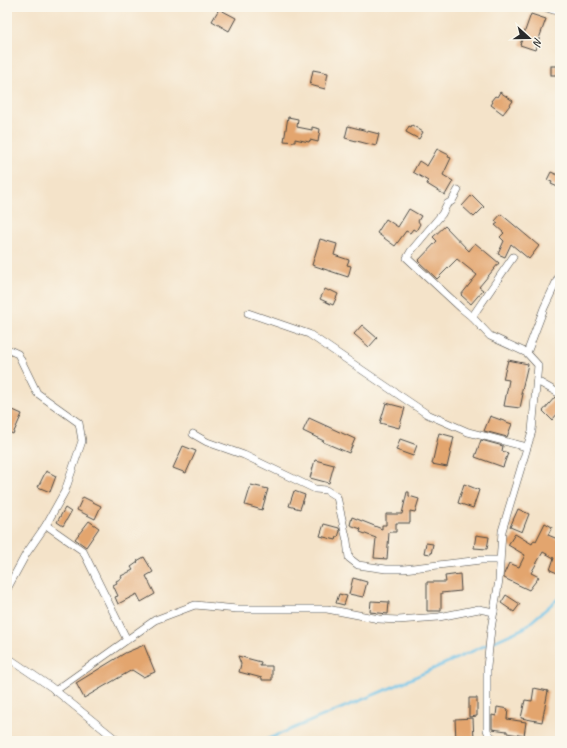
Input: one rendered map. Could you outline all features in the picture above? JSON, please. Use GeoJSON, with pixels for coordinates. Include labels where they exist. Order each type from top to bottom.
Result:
{"type":"FeatureCollection","features":[{"type":"Feature","properties":{"kind":"street"},"geometry":{"type":"LineString","coordinates":[[544,7],[560,11]]}},
{"type":"Feature","properties":{"kind":"street"},"geometry":{"type":"LineString","coordinates":[[458,190],[452,201],[447,204],[442,214],[411,251],[407,258],[461,308],[472,316],[490,336],[527,353],[538,365],[532,431],[502,531],[499,560],[499,580],[486,667],[487,730],[489,736],[498,741]]}},
{"type":"Feature","properties":{"kind":"street"},"geometry":{"type":"LineString","coordinates":[[472,316],[513,257]]}},
{"type":"Feature","properties":{"kind":"street"},"geometry":{"type":"LineString","coordinates":[[527,353],[544,308],[560,274]]}},
{"type":"Feature","properties":{"kind":"street"},"geometry":{"type":"LineString","coordinates":[[248,313],[309,334],[427,414],[468,432],[527,448]]}},
{"type":"Feature","properties":{"kind":"street"},"geometry":{"type":"LineString","coordinates":[[7,349],[18,354],[37,393],[79,423],[82,441],[66,491],[46,525],[26,554],[7,589]]}},
{"type":"Feature","properties":{"kind":"street"},"geometry":{"type":"LineString","coordinates":[[537,381],[560,394]]}},
{"type":"Feature","properties":{"kind":"street"},"geometry":{"type":"LineString","coordinates":[[193,434],[207,442],[244,455],[316,489],[326,490],[337,497],[348,541],[349,558],[358,565],[386,569],[404,569],[481,560],[499,560]]}},
{"type":"Feature","properties":{"kind":"street"},"geometry":{"type":"LineString","coordinates":[[46,525],[56,534],[84,551],[127,640]]}},
{"type":"Feature","properties":{"kind":"street"},"geometry":{"type":"LineString","coordinates":[[55,692],[155,620],[195,605],[237,610],[327,609],[379,619],[398,620],[438,617],[479,609],[494,612]]}},
{"type":"Feature","properties":{"kind":"street"},"geometry":{"type":"LineString","coordinates":[[7,657],[118,741]]}},
{"type":"Feature","properties":{"kind":"building"},"geometry":{"type":"Polygon","coordinates":[[[219,9],[236,18],[229,31],[212,21],[219,9]]]}},
{"type":"Feature","properties":{"kind":"building"},"geometry":{"type":"Polygon","coordinates":[[[531,14],[546,19],[535,50],[520,45],[531,14]]]}},
{"type":"Feature","properties":{"kind":"building"},"geometry":{"type":"Polygon","coordinates":[[[551,66],[560,66],[560,75],[551,75],[551,66]]]}},
{"type":"Feature","properties":{"kind":"building"},"geometry":{"type":"Polygon","coordinates":[[[313,70],[328,73],[325,89],[310,85],[313,70]]]}},
{"type":"Feature","properties":{"kind":"building"},"geometry":{"type":"Polygon","coordinates":[[[500,92],[513,101],[503,114],[491,105],[493,102],[491,101],[495,96],[497,97],[500,92]]]}},
{"type":"Feature","properties":{"kind":"building"},"geometry":{"type":"Polygon","coordinates":[[[288,117],[298,119],[297,127],[312,130],[312,127],[320,129],[318,142],[295,139],[295,142],[284,141],[288,117]]]}},
{"type":"Feature","properties":{"kind":"building"},"geometry":{"type":"Polygon","coordinates":[[[412,125],[423,132],[419,139],[406,132],[409,126],[411,127],[412,125]]]}},
{"type":"Feature","properties":{"kind":"building"},"geometry":{"type":"Polygon","coordinates":[[[348,126],[379,134],[376,146],[345,138],[348,126]]]}},
{"type":"Feature","properties":{"kind":"building"},"geometry":{"type":"Polygon","coordinates":[[[437,149],[449,155],[448,157],[451,158],[443,175],[453,181],[445,195],[427,184],[428,181],[413,172],[419,161],[427,166],[437,149]]]}},
{"type":"Feature","properties":{"kind":"building"},"geometry":{"type":"Polygon","coordinates":[[[551,172],[560,176],[560,188],[551,184],[552,182],[547,180],[551,172]]]}},
{"type":"Feature","properties":{"kind":"building"},"geometry":{"type":"Polygon","coordinates":[[[472,195],[484,207],[474,217],[462,206],[472,195]]]}},
{"type":"Feature","properties":{"kind":"building"},"geometry":{"type":"Polygon","coordinates":[[[409,209],[421,216],[418,221],[420,224],[416,231],[413,229],[410,233],[406,231],[395,246],[377,233],[386,219],[398,227],[409,209]]]}},
{"type":"Feature","properties":{"kind":"building"},"geometry":{"type":"Polygon","coordinates":[[[501,214],[539,246],[529,259],[511,244],[505,257],[498,254],[504,241],[500,237],[504,233],[495,225],[498,223],[495,221],[501,214]]]}},
{"type":"Feature","properties":{"kind":"building"},"geometry":{"type":"Polygon","coordinates":[[[445,226],[469,251],[475,243],[499,263],[479,287],[483,290],[471,304],[461,295],[477,275],[457,259],[437,279],[418,261],[437,241],[433,237],[445,226]]]}},
{"type":"Feature","properties":{"kind":"building"},"geometry":{"type":"Polygon","coordinates":[[[320,239],[337,244],[334,255],[349,260],[347,265],[351,266],[348,277],[312,265],[320,239]]]}},
{"type":"Feature","properties":{"kind":"building"},"geometry":{"type":"Polygon","coordinates":[[[325,289],[338,294],[333,305],[320,299],[325,289]]]}},
{"type":"Feature","properties":{"kind":"building"},"geometry":{"type":"Polygon","coordinates":[[[362,325],[377,338],[369,347],[354,334],[362,325]]]}},
{"type":"Feature","properties":{"kind":"building"},"geometry":{"type":"Polygon","coordinates":[[[508,360],[528,364],[521,394],[523,394],[520,408],[504,406],[509,380],[503,379],[508,360]]]}},
{"type":"Feature","properties":{"kind":"building"},"geometry":{"type":"Polygon","coordinates":[[[555,397],[560,402],[560,411],[552,420],[543,411],[555,397]]]}},
{"type":"Feature","properties":{"kind":"building"},"geometry":{"type":"Polygon","coordinates":[[[386,403],[405,408],[399,428],[380,423],[386,403]]]}},
{"type":"Feature","properties":{"kind":"building"},"geometry":{"type":"Polygon","coordinates":[[[13,410],[22,414],[13,434],[7,431],[7,411],[11,413],[13,410]]]}},
{"type":"Feature","properties":{"kind":"building"},"geometry":{"type":"Polygon","coordinates":[[[490,416],[512,424],[507,437],[484,431],[490,416]]]}},
{"type":"Feature","properties":{"kind":"building"},"geometry":{"type":"Polygon","coordinates":[[[309,418],[355,439],[349,453],[323,442],[324,441],[303,431],[309,418]]]}},
{"type":"Feature","properties":{"kind":"building"},"geometry":{"type":"Polygon","coordinates":[[[439,433],[454,437],[447,467],[432,464],[439,433]]]}},
{"type":"Feature","properties":{"kind":"building"},"geometry":{"type":"Polygon","coordinates":[[[400,439],[417,445],[413,456],[396,450],[400,439]]]}},
{"type":"Feature","properties":{"kind":"building"},"geometry":{"type":"Polygon","coordinates":[[[481,440],[503,446],[502,451],[508,453],[503,467],[475,457],[481,440]]]}},
{"type":"Feature","properties":{"kind":"building"},"geometry":{"type":"Polygon","coordinates":[[[183,446],[196,451],[186,473],[173,468],[183,446]]]}},
{"type":"Feature","properties":{"kind":"building"},"geometry":{"type":"Polygon","coordinates":[[[315,460],[334,465],[329,483],[310,478],[315,460]]]}},
{"type":"Feature","properties":{"kind":"building"},"geometry":{"type":"Polygon","coordinates":[[[46,471],[56,476],[50,492],[38,487],[46,471]]]}},
{"type":"Feature","properties":{"kind":"building"},"geometry":{"type":"Polygon","coordinates":[[[464,484],[479,490],[473,508],[458,503],[464,484]]]}},
{"type":"Feature","properties":{"kind":"building"},"geometry":{"type":"Polygon","coordinates":[[[251,485],[268,489],[262,510],[245,505],[251,485]]]}},
{"type":"Feature","properties":{"kind":"building"},"geometry":{"type":"Polygon","coordinates":[[[294,491],[305,495],[300,509],[289,506],[294,491]]]}},
{"type":"Feature","properties":{"kind":"building"},"geometry":{"type":"Polygon","coordinates":[[[407,492],[409,492],[409,496],[419,499],[415,512],[410,511],[410,523],[396,523],[396,532],[389,532],[387,559],[374,558],[376,538],[360,532],[361,529],[350,525],[352,517],[382,529],[382,525],[386,525],[386,514],[402,514],[407,492]]]}},
{"type":"Feature","properties":{"kind":"building"},"geometry":{"type":"Polygon","coordinates":[[[83,497],[101,506],[95,519],[77,510],[83,497]]]}},
{"type":"Feature","properties":{"kind":"building"},"geometry":{"type":"Polygon","coordinates":[[[65,508],[71,512],[63,526],[57,522],[65,508]]]}},
{"type":"Feature","properties":{"kind":"building"},"geometry":{"type":"Polygon","coordinates":[[[518,509],[529,514],[522,532],[510,527],[518,509]]]}},
{"type":"Feature","properties":{"kind":"building"},"geometry":{"type":"Polygon","coordinates":[[[89,521],[99,528],[86,547],[75,539],[89,521]]]}},
{"type":"Feature","properties":{"kind":"building"},"geometry":{"type":"Polygon","coordinates":[[[545,523],[552,527],[548,535],[560,540],[560,574],[550,570],[554,558],[543,552],[531,573],[539,577],[529,590],[504,578],[504,574],[509,563],[519,567],[525,555],[508,545],[515,534],[532,544],[534,540],[536,541],[545,523]]]}},
{"type":"Feature","properties":{"kind":"building"},"geometry":{"type":"Polygon","coordinates":[[[324,524],[339,528],[340,531],[336,540],[320,536],[324,524]]]}},
{"type":"Feature","properties":{"kind":"building"},"geometry":{"type":"Polygon","coordinates":[[[476,535],[489,537],[487,549],[474,548],[476,535]]]}},
{"type":"Feature","properties":{"kind":"building"},"geometry":{"type":"Polygon","coordinates":[[[426,543],[433,544],[431,554],[424,553],[426,543]]]}},
{"type":"Feature","properties":{"kind":"building"},"geometry":{"type":"Polygon","coordinates":[[[144,557],[153,572],[146,576],[155,594],[141,602],[137,594],[118,604],[115,597],[118,596],[113,585],[117,583],[116,581],[122,578],[121,576],[133,570],[131,567],[144,557]]]}},
{"type":"Feature","properties":{"kind":"building"},"geometry":{"type":"Polygon","coordinates":[[[460,574],[461,591],[441,593],[441,611],[427,611],[427,582],[446,582],[445,576],[460,574]]]}},
{"type":"Feature","properties":{"kind":"building"},"geometry":{"type":"Polygon","coordinates":[[[353,578],[367,582],[363,597],[349,594],[353,578]]]}},
{"type":"Feature","properties":{"kind":"building"},"geometry":{"type":"Polygon","coordinates":[[[339,594],[347,596],[344,605],[336,603],[339,594]]]}},
{"type":"Feature","properties":{"kind":"building"},"geometry":{"type":"Polygon","coordinates":[[[506,595],[520,604],[514,612],[501,603],[506,595]]]}},
{"type":"Feature","properties":{"kind":"building"},"geometry":{"type":"Polygon","coordinates":[[[371,601],[389,602],[388,614],[370,612],[371,601]]]}},
{"type":"Feature","properties":{"kind":"building"},"geometry":{"type":"Polygon","coordinates":[[[144,645],[155,672],[143,677],[132,670],[84,698],[76,683],[125,653],[144,645]]]}},
{"type":"Feature","properties":{"kind":"building"},"geometry":{"type":"Polygon","coordinates":[[[238,656],[261,662],[260,666],[272,666],[272,680],[262,680],[262,678],[239,672],[241,664],[238,656]]]}},
{"type":"Feature","properties":{"kind":"building"},"geometry":{"type":"Polygon","coordinates":[[[534,688],[548,691],[542,722],[521,718],[525,700],[532,701],[534,688]]]}},
{"type":"Feature","properties":{"kind":"building"},"geometry":{"type":"Polygon","coordinates":[[[469,698],[477,698],[477,716],[469,717],[469,698]]]}},
{"type":"Feature","properties":{"kind":"building"},"geometry":{"type":"Polygon","coordinates":[[[497,707],[508,709],[507,719],[526,722],[524,736],[507,733],[507,731],[492,729],[492,715],[496,716],[497,707]]]}},
{"type":"Feature","properties":{"kind":"building"},"geometry":{"type":"Polygon","coordinates":[[[473,718],[474,740],[456,741],[455,719],[473,718]]]}},
{"type":"Feature","properties":{"kind":"waterway"},"geometry":{"type":"LineString","coordinates":[[263,741],[395,686],[524,628],[560,597]]}}]}
